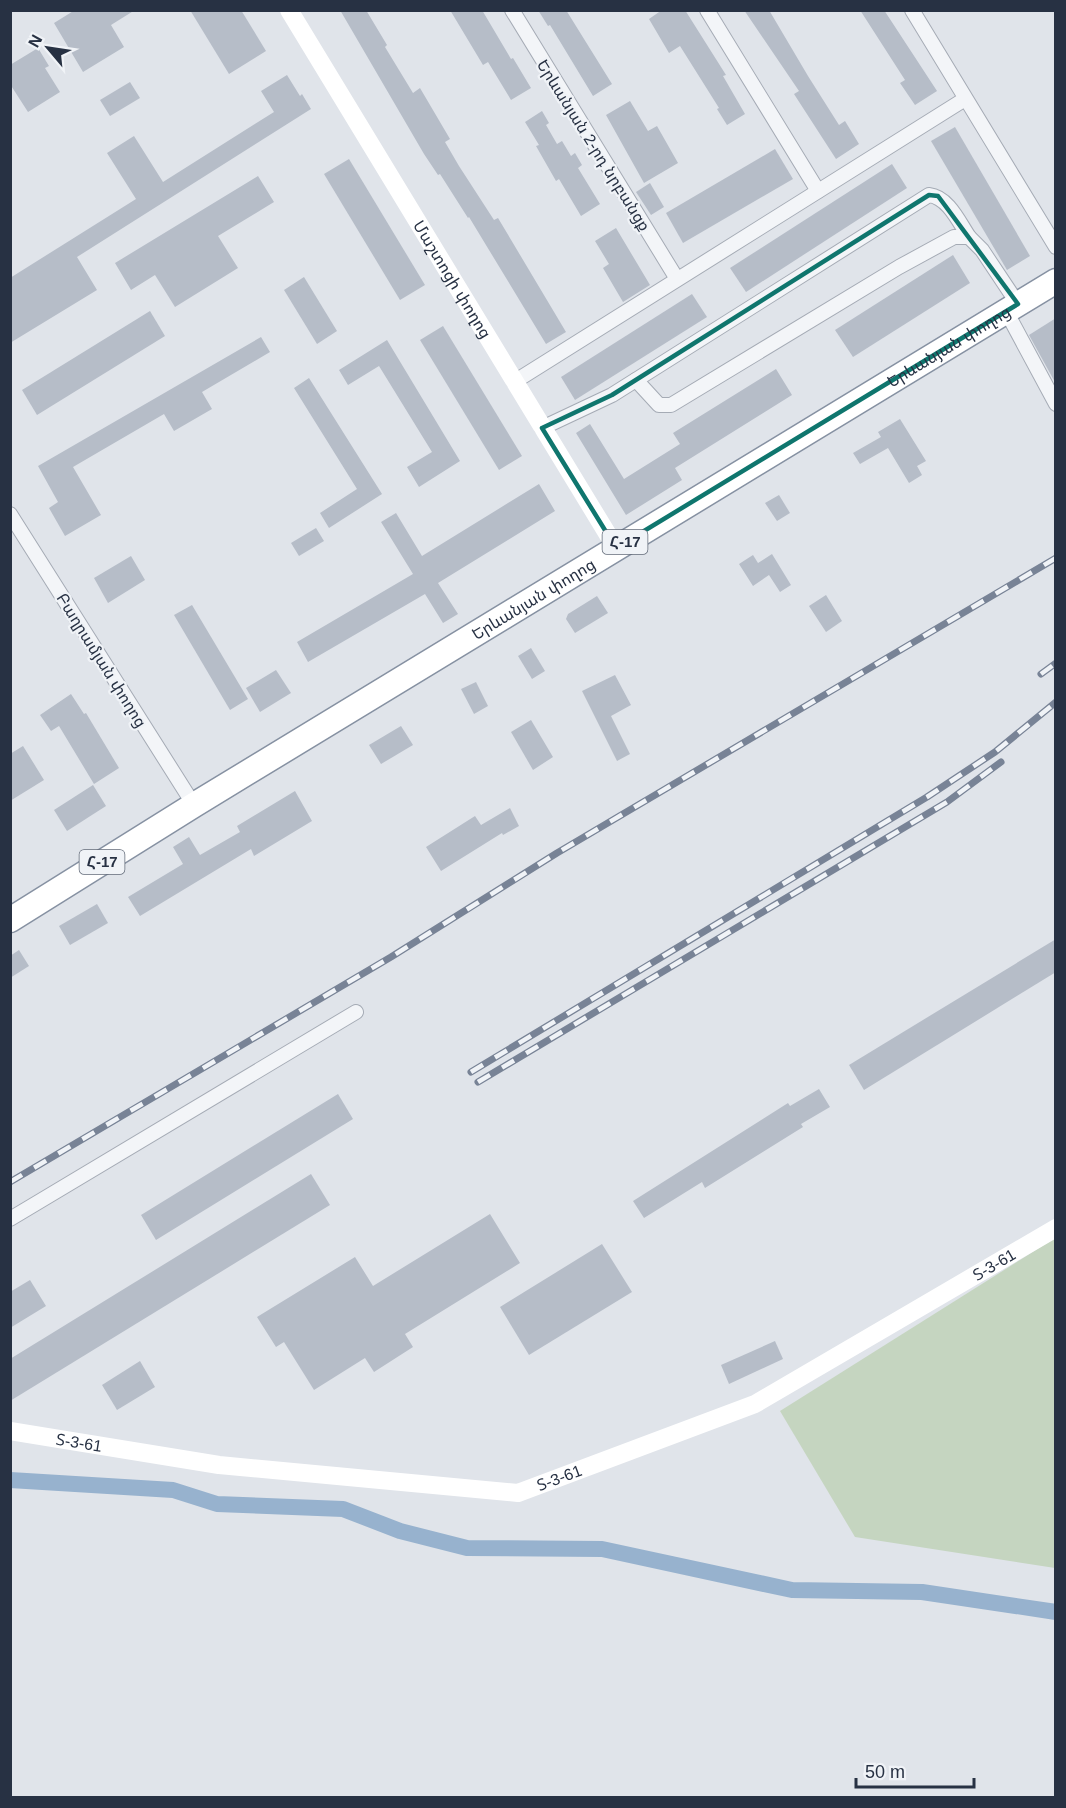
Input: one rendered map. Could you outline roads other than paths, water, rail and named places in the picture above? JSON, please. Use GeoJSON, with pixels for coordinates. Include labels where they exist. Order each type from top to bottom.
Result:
{"type":"FeatureCollection","features":[{"type":"Feature","properties":{"kind":"highway","name":"Երևանյան փողոց"},"geometry":{"type":"LineString","coordinates":[[10,920],[194,805],[1012,307],[1053,287]]}},
{"type":"Feature","properties":{"kind":"street","name":"Մաշտոցի փողոց"},"geometry":{"type":"LineString","coordinates":[[289,10],[616,548]]}},
{"type":"Feature","properties":{"kind":"street","name":"Երևանյան 2-րդ նրբանցք"},"geometry":{"type":"LineString","coordinates":[[512,10],[677,279]]}},
{"type":"Feature","properties":{"kind":"street"},"geometry":{"type":"LineString","coordinates":[[707,10],[818,191]]}},
{"type":"Feature","properties":{"kind":"street"},"geometry":{"type":"LineString","coordinates":[[912,10],[1056,248]]}},
{"type":"Feature","properties":{"kind":"street"},"geometry":{"type":"LineString","coordinates":[[514,382],[965,99]]}},
{"type":"Feature","properties":{"kind":"street"},"geometry":{"type":"LineString","coordinates":[[542,428],[612,396],[929,195],[938,196],[948,206],[969,237],[982,250],[1012,307],[1056,404]]}},
{"type":"Feature","properties":{"kind":"street"},"geometry":{"type":"LineString","coordinates":[[636,380],[659,405],[671,405],[899,267],[954,237],[969,237]]}},
{"type":"Feature","properties":{"kind":"street","name":"Բաղրամյան փողոց"},"geometry":{"type":"LineString","coordinates":[[10,514],[194,805]]}},
{"type":"Feature","properties":{"kind":"street"},"geometry":{"type":"LineString","coordinates":[[10,1219],[356,1012]]}},
{"type":"Feature","properties":{"kind":"street","name":"Տ-3-61"},"geometry":{"type":"LineString","coordinates":[[10,1431],[219,1465],[518,1493],[755,1404],[1056,1228]]}},
{"type":"Feature","properties":{"kind":"waterway"},"geometry":{"type":"LineString","coordinates":[[10,1480],[173,1490],[217,1504],[343,1509],[400,1531],[467,1548],[602,1549],[792,1590],[922,1592],[1056,1612]]}},
{"type":"Feature","properties":{"kind":"railway"},"geometry":{"type":"LineString","coordinates":[[10,1182],[391,957],[557,853],[1056,558]]}},
{"type":"Feature","properties":{"kind":"railway"},"geometry":{"type":"LineString","coordinates":[[1041,674],[1056,663]]}},
{"type":"Feature","properties":{"kind":"railway"},"geometry":{"type":"LineString","coordinates":[[471,1072],[927,797],[995,752],[1056,702]]}},
{"type":"Feature","properties":{"kind":"railway"},"geometry":{"type":"LineString","coordinates":[[478,1082],[947,802],[1001,762]]}}]}
